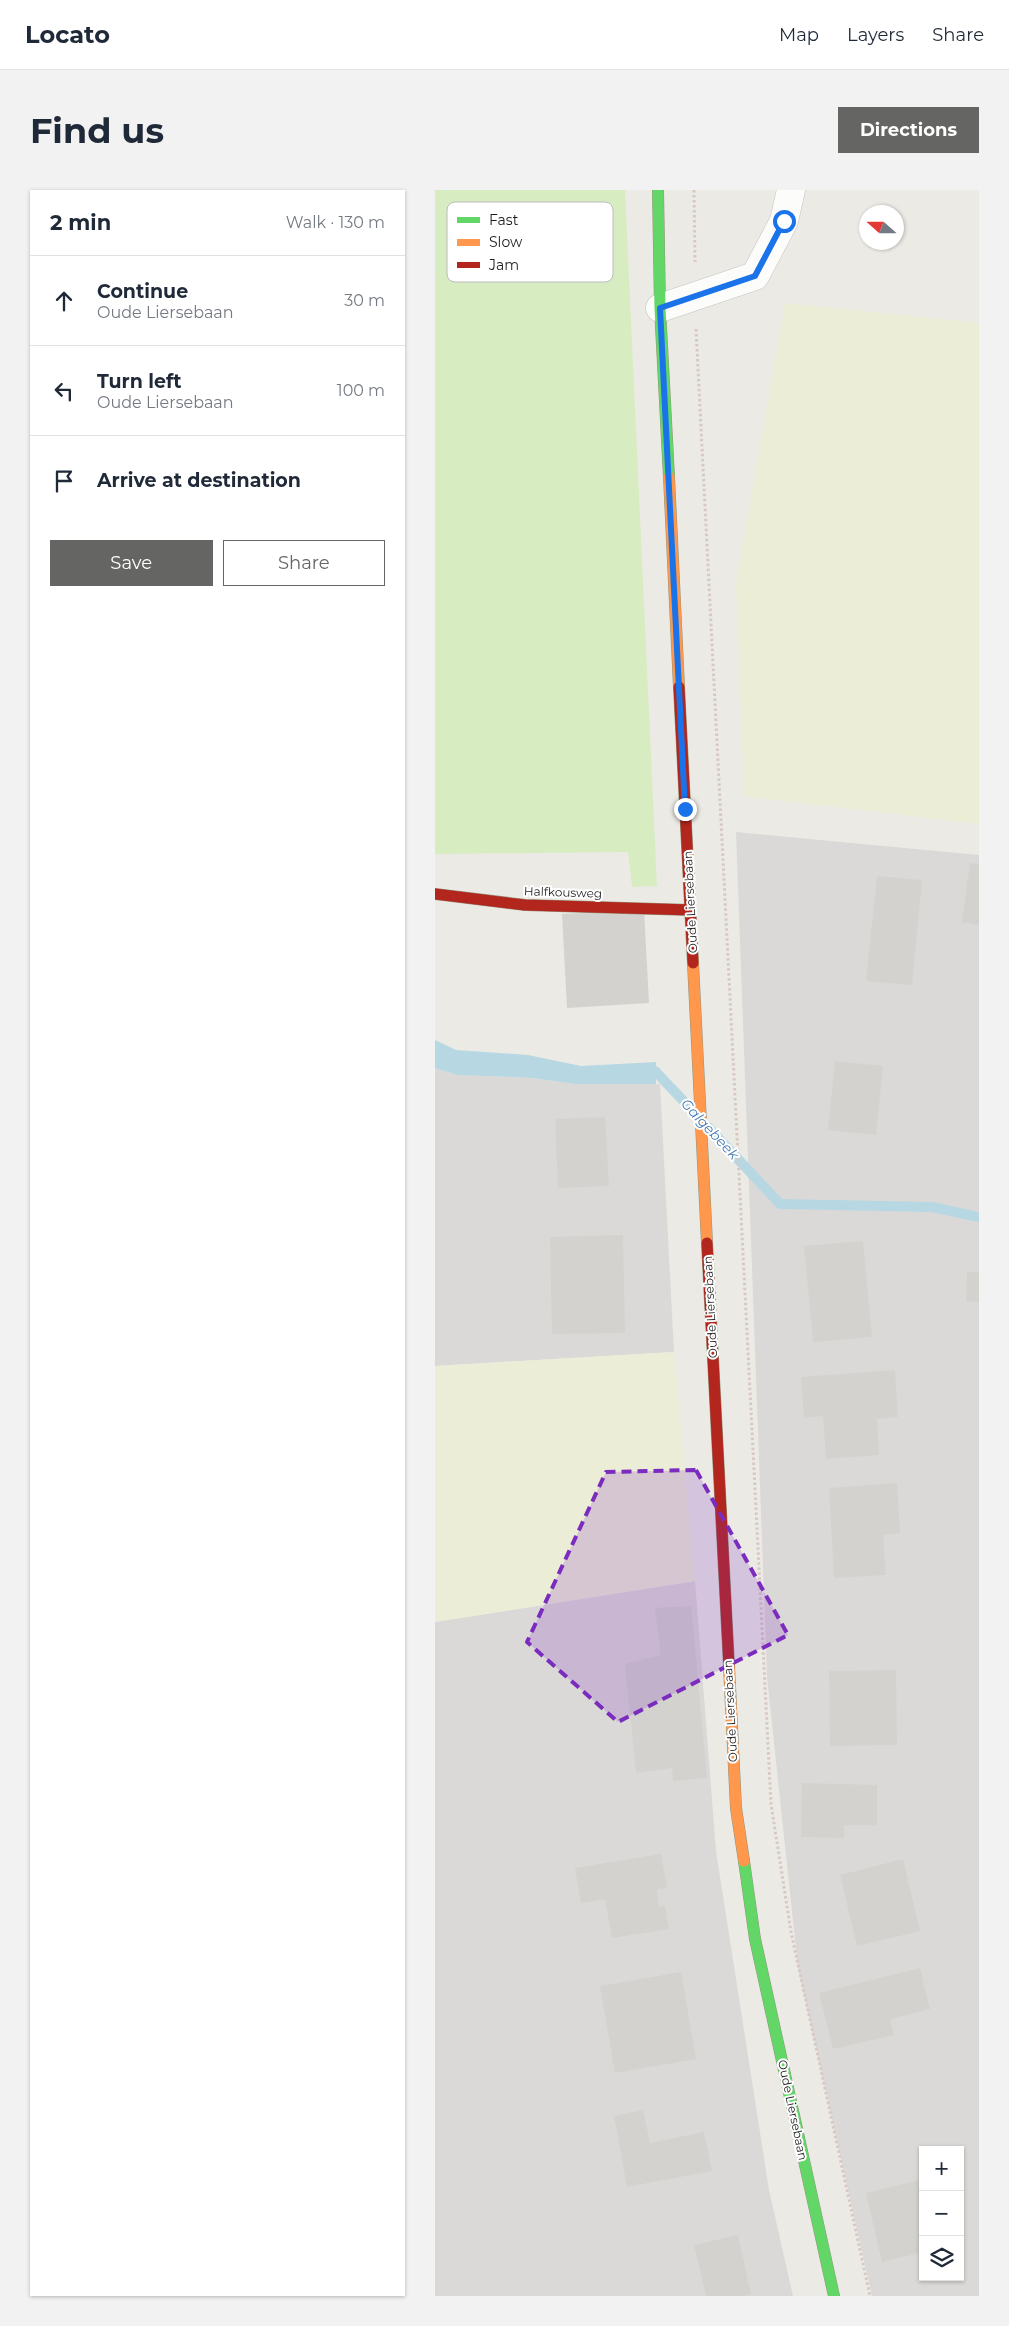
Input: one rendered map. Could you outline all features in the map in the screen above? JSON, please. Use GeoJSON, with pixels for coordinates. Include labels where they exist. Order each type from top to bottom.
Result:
{"type":"FeatureCollection","features":[{"type":"Feature","properties":{"kind":"main road","name":"Oude Liersebaan"},"geometry":{"type":"LineString","coordinates":[[658,190],[660,308],[735,1808],[755,1939],[834,2296]]}},
{"type":"Feature","properties":{"kind":"main road","name":"Halfkousweg"},"geometry":{"type":"LineString","coordinates":[[435,894],[525,905],[691,910]]}},
{"type":"Feature","properties":{"kind":"street"},"geometry":{"type":"LineString","coordinates":[[660,308],[755,276],[784,221],[791,190]]}},
{"type":"Feature","properties":{"kind":"path"},"geometry":{"type":"LineString","coordinates":[[693,190],[695,296],[771,1804],[791,1932],[870,2296]]}},
{"type":"Feature","properties":{"kind":"highlighted area"},"geometry":{"type":"Polygon","coordinates":[[[696,1470],[788,1635],[618,1722],[527,1642],[606,1472],[696,1470]]]}},
{"type":"Feature","properties":{"kind":"shaded area"},"geometry":{"type":"Polygon","coordinates":[[[736,832],[979,855],[979,2296],[872,2296],[798,1968],[767,1677],[736,832]]]}},
{"type":"Feature","properties":{"kind":"shaded area"},"geometry":{"type":"Polygon","coordinates":[[[435,1068],[457,1075],[532,1078],[575,1084],[660,1084],[674,1352],[435,1366],[435,1068]]]}},
{"type":"Feature","properties":{"kind":"shaded area"},"geometry":{"type":"Polygon","coordinates":[[[695,1581],[716,1851],[769,2190],[793,2296],[435,2296],[435,1622],[695,1581]]]}},
{"type":"Feature","properties":{"kind":"green space"},"geometry":{"type":"Polygon","coordinates":[[[435,190],[625,190],[657,886],[632,887],[628,852],[435,854],[435,190]]]}},
{"type":"Feature","properties":{"kind":"green space"},"geometry":{"type":"Polygon","coordinates":[[[785,303],[979,323],[979,824],[744,796],[736,583],[785,303]]]}},
{"type":"Feature","properties":{"kind":"green space"},"geometry":{"type":"Polygon","coordinates":[[[674,1352],[695,1581],[435,1622],[435,1366],[674,1352]]]}},
{"type":"Feature","properties":{"kind":"water"},"geometry":{"type":"Polygon","coordinates":[[[435,1040],[456,1050],[528,1055],[581,1066],[656,1062],[656,1084],[575,1084],[532,1078],[457,1075],[435,1068],[435,1040]]]}},
{"type":"Feature","properties":{"kind":"building"},"geometry":{"type":"Polygon","coordinates":[[[970,863],[979,864],[979,925],[962,922],[970,863]]]}},
{"type":"Feature","properties":{"kind":"building"},"geometry":{"type":"Polygon","coordinates":[[[877,876],[922,880],[912,985],[866,981],[877,876]]]}},
{"type":"Feature","properties":{"kind":"building"},"geometry":{"type":"Polygon","coordinates":[[[644,910],[649,1003],[567,1008],[562,914],[644,910]]]}},
{"type":"Feature","properties":{"kind":"building"},"geometry":{"type":"Polygon","coordinates":[[[835,1061],[883,1066],[876,1135],[828,1130],[835,1061]]]}},
{"type":"Feature","properties":{"kind":"building"},"geometry":{"type":"Polygon","coordinates":[[[605,1117],[609,1186],[558,1188],[555,1119],[605,1117]]]}},
{"type":"Feature","properties":{"kind":"building"},"geometry":{"type":"Polygon","coordinates":[[[623,1235],[625,1333],[552,1334],[550,1237],[623,1235]]]}},
{"type":"Feature","properties":{"kind":"building"},"geometry":{"type":"Polygon","coordinates":[[[863,1241],[872,1337],[813,1342],[804,1246],[863,1241]]]}},
{"type":"Feature","properties":{"kind":"building"},"geometry":{"type":"Polygon","coordinates":[[[967,1272],[979,1272],[979,1302],[966,1301],[967,1272]]]}},
{"type":"Feature","properties":{"kind":"building"},"geometry":{"type":"Polygon","coordinates":[[[895,1370],[898,1417],[877,1419],[879,1455],[826,1459],[823,1416],[804,1418],[801,1377],[895,1370]]]}},
{"type":"Feature","properties":{"kind":"building"},"geometry":{"type":"Polygon","coordinates":[[[897,1483],[900,1533],[883,1535],[886,1575],[834,1578],[829,1488],[897,1483]]]}},
{"type":"Feature","properties":{"kind":"building"},"geometry":{"type":"Polygon","coordinates":[[[691,1606],[707,1778],[673,1781],[672,1768],[636,1773],[625,1664],[661,1655],[655,1608],[691,1606]]]}},
{"type":"Feature","properties":{"kind":"building"},"geometry":{"type":"Polygon","coordinates":[[[896,1670],[897,1745],[830,1746],[829,1671],[896,1670]]]}},
{"type":"Feature","properties":{"kind":"building"},"geometry":{"type":"Polygon","coordinates":[[[802,1783],[877,1785],[877,1825],[844,1825],[844,1838],[801,1837],[802,1783]]]}},
{"type":"Feature","properties":{"kind":"building"},"geometry":{"type":"Polygon","coordinates":[[[661,1854],[667,1888],[657,1889],[659,1907],[665,1906],[669,1929],[612,1938],[605,1899],[581,1903],[575,1868],[661,1854]]]}},
{"type":"Feature","properties":{"kind":"building"},"geometry":{"type":"Polygon","coordinates":[[[903,1859],[920,1931],[857,1946],[840,1875],[903,1859]]]}},
{"type":"Feature","properties":{"kind":"building"},"geometry":{"type":"Polygon","coordinates":[[[920,1968],[930,2009],[890,2019],[894,2035],[833,2049],[819,1993],[920,1968]]]}},
{"type":"Feature","properties":{"kind":"building"},"geometry":{"type":"Polygon","coordinates":[[[681,1972],[696,2059],[615,2073],[600,1986],[681,1972]]]}},
{"type":"Feature","properties":{"kind":"building"},"geometry":{"type":"Polygon","coordinates":[[[643,2110],[650,2143],[704,2132],[712,2171],[627,2187],[614,2116],[643,2110]]]}},
{"type":"Feature","properties":{"kind":"building"},"geometry":{"type":"Polygon","coordinates":[[[919,2180],[919,2253],[882,2262],[866,2193],[919,2180]]]}},
{"type":"Feature","properties":{"kind":"building"},"geometry":{"type":"Polygon","coordinates":[[[738,2235],[751,2294],[742,2296],[706,2296],[694,2245],[738,2235]]]}},
{"type":"Feature","properties":{"kind":"waterway","name":"Galgebeek"},"geometry":{"type":"LineString","coordinates":[[642,1071],[655,1071],[696,1114]]}},
{"type":"Feature","properties":{"kind":"waterway","name":"Galgebeek"},"geometry":{"type":"LineString","coordinates":[[707,1126],[780,1204],[932,1207],[979,1217]]}},
{"type":"Feature","properties":{"kind":"traffic: fast"},"geometry":{"type":"LineString","coordinates":[[658,190],[660,308],[669,477]]}},
{"type":"Feature","properties":{"kind":"traffic: fast"},"geometry":{"type":"LineString","coordinates":[[744,1861],[755,1939],[834,2296]]}},
{"type":"Feature","properties":{"kind":"traffic: slow"},"geometry":{"type":"LineString","coordinates":[[669,477],[679,687]]}},
{"type":"Feature","properties":{"kind":"traffic: slow"},"geometry":{"type":"LineString","coordinates":[[693,963],[707,1243]]}},
{"type":"Feature","properties":{"kind":"traffic: slow"},"geometry":{"type":"LineString","coordinates":[[729,1666],[736,1808],[744,1861]]}},
{"type":"Feature","properties":{"kind":"traffic: jam"},"geometry":{"type":"LineString","coordinates":[[679,687],[693,963]]}},
{"type":"Feature","properties":{"kind":"traffic: jam"},"geometry":{"type":"LineString","coordinates":[[435,894],[525,905],[691,910]]}},
{"type":"Feature","properties":{"kind":"traffic: jam"},"geometry":{"type":"LineString","coordinates":[[707,1243],[729,1666]]}},
{"type":"Feature","properties":{"kind":"route"},"geometry":{"type":"LineString","coordinates":[[685,809],[660,308],[755,276],[784,221]]}}]}
